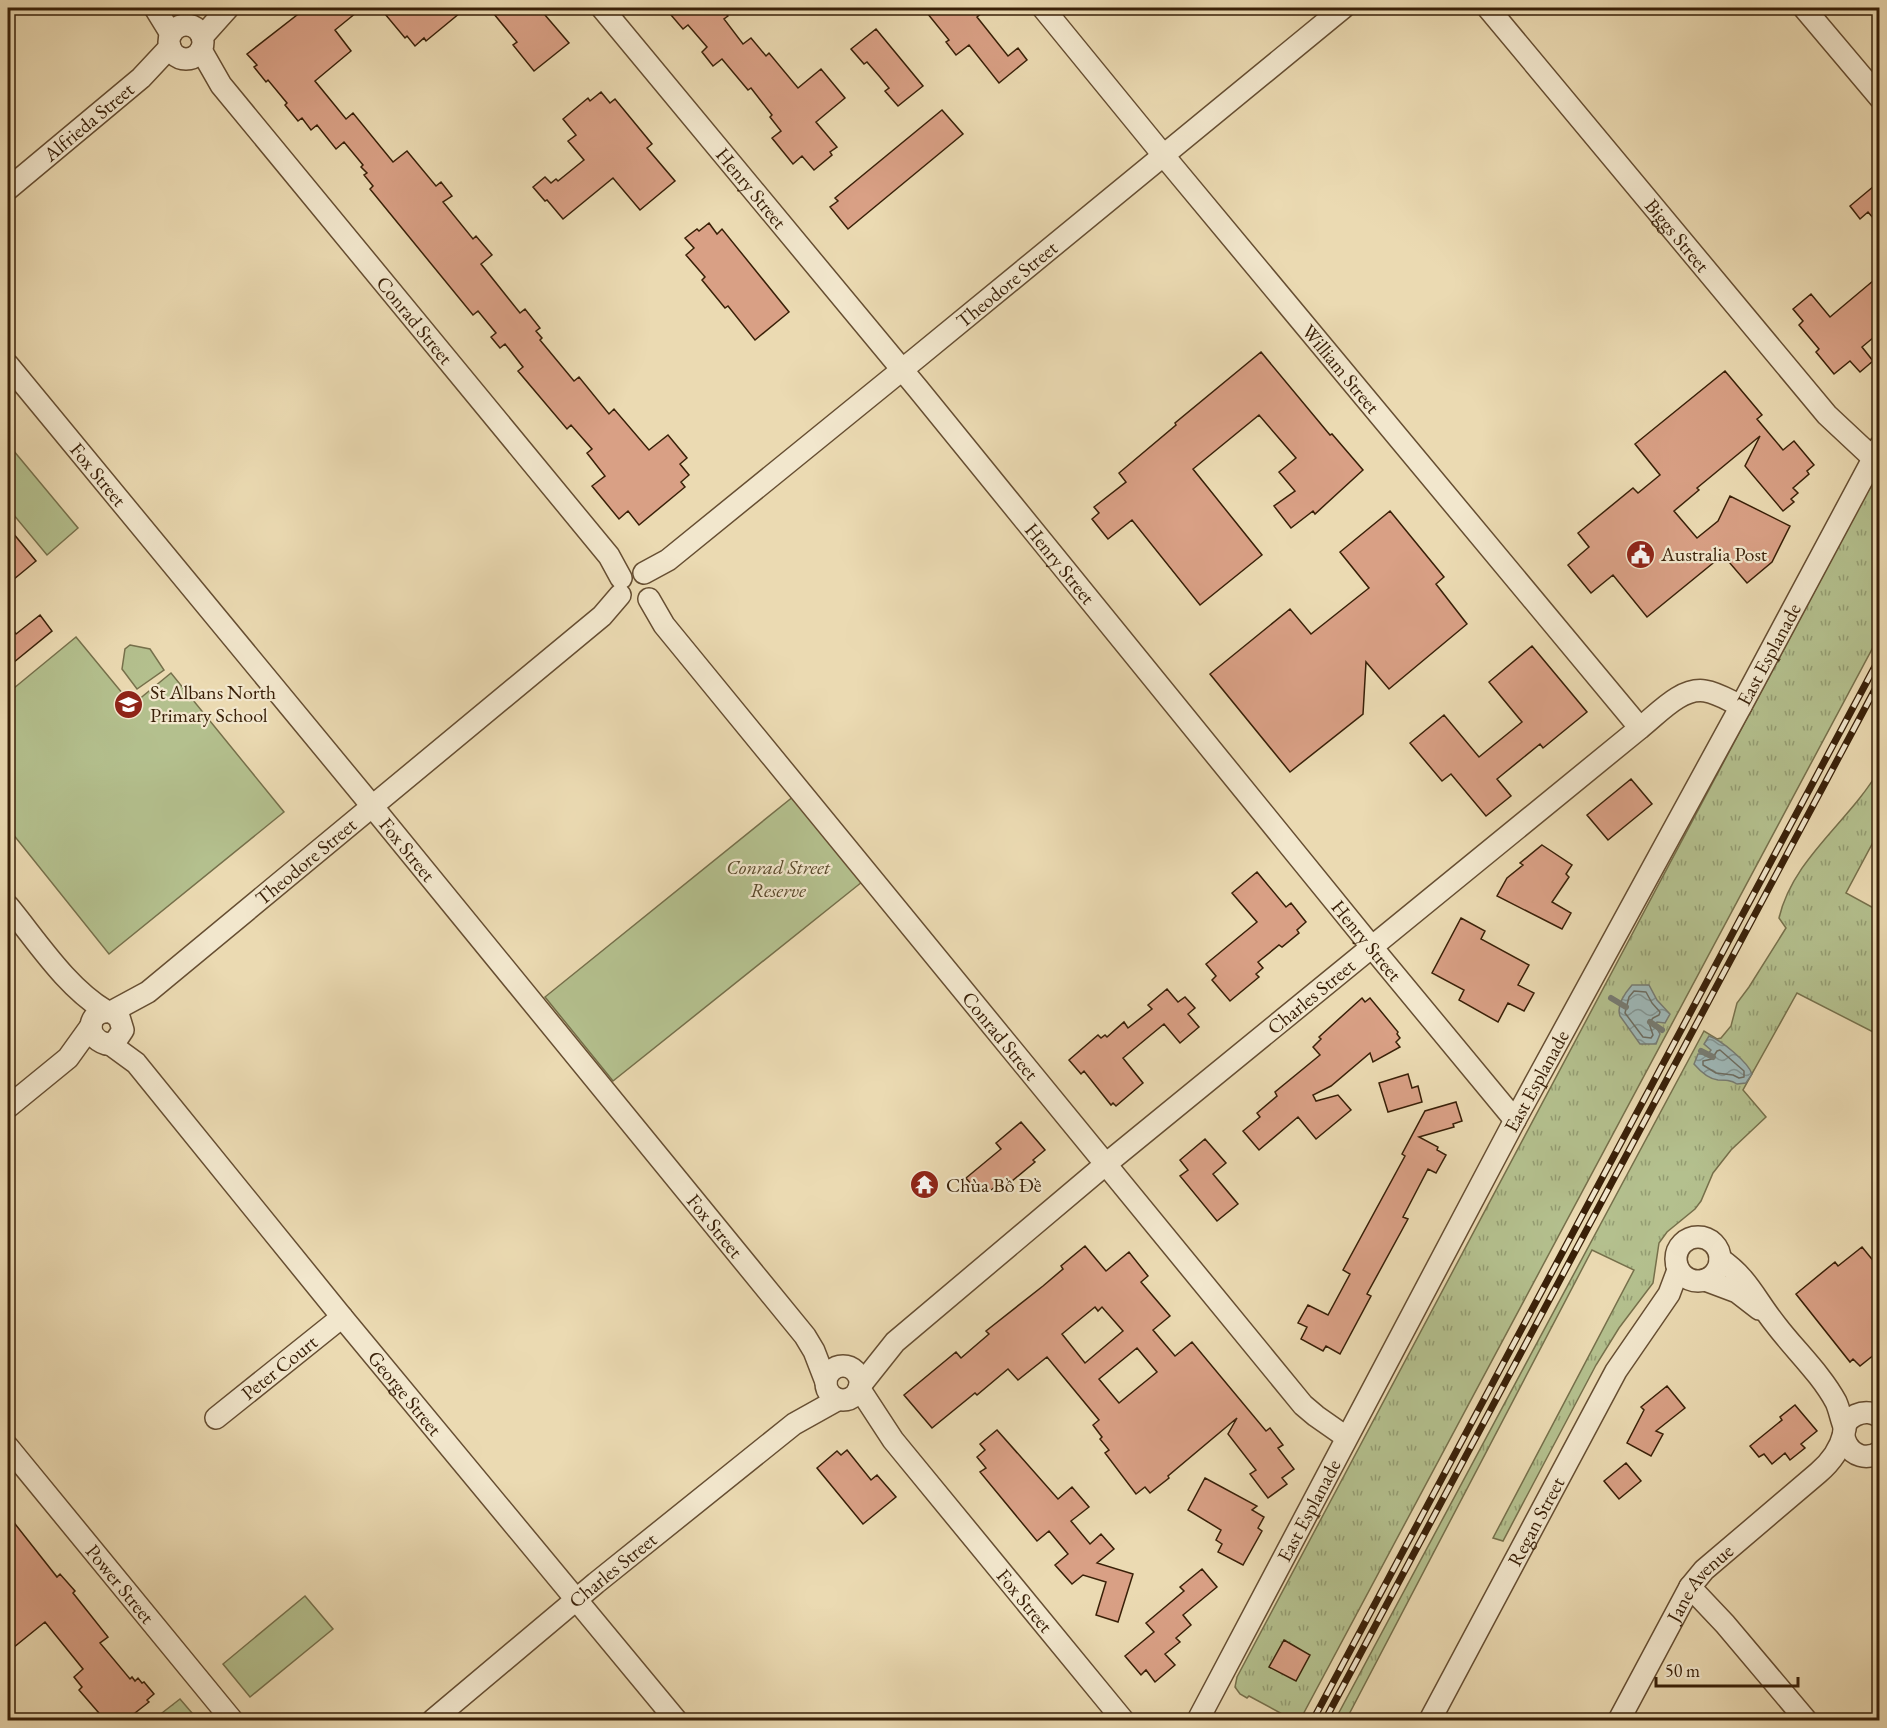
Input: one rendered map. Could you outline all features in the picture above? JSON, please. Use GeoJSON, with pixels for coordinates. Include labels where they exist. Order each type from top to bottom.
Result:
{"type":"FeatureCollection","features":[{"type":"Feature","properties":{"kind":"street","name":"Conrad Street"},"geometry":{"type":"LineString","coordinates":[[155,8],[186,42]]}},
{"type":"Feature","properties":{"kind":"street","name":"Conrad Street"},"geometry":{"type":"LineString","coordinates":[[160,8],[1303,1405],[1346,1437]]}},
{"type":"Feature","properties":{"kind":"street","name":"Alfrieda Street"},"geometry":{"type":"LineString","coordinates":[[8,189],[227,8]]}},
{"type":"Feature","properties":{"kind":"street","name":"Henry Street"},"geometry":{"type":"LineString","coordinates":[[602,8],[903,370],[1515,1120]]}},
{"type":"Feature","properties":{"kind":"street","name":"William Street"},"geometry":{"type":"LineString","coordinates":[[1043,8],[1640,728]]}},
{"type":"Feature","properties":{"kind":"street","name":"Theodore Street"},"geometry":{"type":"LineString","coordinates":[[8,1107],[668,560],[1343,8]]}},
{"type":"Feature","properties":{"kind":"street","name":"Biggs Street"},"geometry":{"type":"LineString","coordinates":[[1488,8],[1827,415],[1876,452]]}},
{"type":"Feature","properties":{"kind":"street"},"geometry":{"type":"LineString","coordinates":[[1804,8],[1880,98]]}},
{"type":"Feature","properties":{"kind":"street","name":"Fox Street"},"geometry":{"type":"LineString","coordinates":[[8,364],[805,1336],[842,1390],[893,1440],[1123,1720]]}},
{"type":"Feature","properties":{"kind":"street","name":"East Esplanade"},"geometry":{"type":"LineString","coordinates":[[1198,1720],[1515,1120],[1741,706],[1876,452]]}},
{"type":"Feature","properties":{"kind":"street","name":"Charles Street"},"geometry":{"type":"LineString","coordinates":[[433,1720],[576,1599],[794,1424],[842,1390],[895,1342],[1106,1164],[1676,700],[1693,691],[1707,692],[1741,706]]}},
{"type":"Feature","properties":{"kind":"street","name":"George Street"},"geometry":{"type":"LineString","coordinates":[[8,906],[75,988],[93,1004],[107,1027],[342,1317],[676,1720]]}},
{"type":"Feature","properties":{"kind":"street"},"geometry":{"type":"LineString","coordinates":[[1774,1324],[1737,1292],[1685,1277],[1677,1266],[1676,1253],[1679,1247],[1689,1239],[1696,1237],[1715,1245],[1720,1258],[1749,1284],[1774,1324],[1835,1401],[1849,1449],[1872,1456]]}},
{"type":"Feature","properties":{"kind":"street"},"geometry":{"type":"LineString","coordinates":[[1702,1281],[1716,1272],[1720,1258]]}},
{"type":"Feature","properties":{"kind":"street","name":"Regan Street"},"geometry":{"type":"LineString","coordinates":[[1430,1720],[1612,1380],[1669,1294],[1678,1270],[1677,1266]]}},
{"type":"Feature","properties":{"kind":"street","name":"Regan Street"},"geometry":{"type":"LineString","coordinates":[[1648,1327],[1702,1281]]}},
{"type":"Feature","properties":{"kind":"street","name":"Peter Court"},"geometry":{"type":"LineString","coordinates":[[216,1418],[342,1317]]}},
{"type":"Feature","properties":{"kind":"street","name":"Fox Street"},"geometry":{"type":"LineString","coordinates":[[805,1336],[846,1367]]}},
{"type":"Feature","properties":{"kind":"street","name":"Charles Street"},"geometry":{"type":"LineString","coordinates":[[842,1390],[830,1372],[846,1367],[895,1342]]}},
{"type":"Feature","properties":{"kind":"street"},"geometry":{"type":"LineString","coordinates":[[1819,1378],[1849,1404],[1873,1414]]}},
{"type":"Feature","properties":{"kind":"street"},"geometry":{"type":"LineString","coordinates":[[1844,1431],[1852,1417],[1873,1414]]}},
{"type":"Feature","properties":{"kind":"street","name":"Jane Avenue"},"geometry":{"type":"LineString","coordinates":[[1619,1720],[1690,1587],[1720,1554],[1818,1473],[1834,1456],[1842,1442],[1844,1431]]}},
{"type":"Feature","properties":{"kind":"street","name":"Power Street"},"geometry":{"type":"LineString","coordinates":[[8,1447],[232,1720]]}},
{"type":"Feature","properties":{"kind":"street","name":"Jane Avenue"},"geometry":{"type":"LineString","coordinates":[[1818,1473],[1872,1456]]}},
{"type":"Feature","properties":{"kind":"street"},"geometry":{"type":"LineString","coordinates":[[1690,1587],[1725,1624],[1806,1720]]}},
{"type":"Feature","properties":{"kind":"green space"},"geometry":{"type":"Polygon","coordinates":[[[8,444],[78,528],[47,555],[8,508],[8,444]]]}},
{"type":"Feature","properties":{"kind":"green space"},"geometry":{"type":"Polygon","coordinates":[[[1879,470],[1879,636],[1300,1720],[1287,1720],[1288,1717],[1249,1696],[1247,1698],[1240,1694],[1235,1687],[1237,1677],[1879,470]]]}},
{"type":"Feature","properties":{"kind":"green space"},"geometry":{"type":"Polygon","coordinates":[[[76,637],[132,705],[171,673],[284,812],[109,954],[8,828],[8,693],[76,637]]]}},
{"type":"Feature","properties":{"kind":"green space"},"geometry":{"type":"Polygon","coordinates":[[[130,645],[150,649],[164,670],[137,689],[122,669],[125,649],[130,645]]]}},
{"type":"Feature","properties":{"kind":"green space"},"geometry":{"type":"Polygon","coordinates":[[[1879,770],[1879,831],[1846,893],[1879,911],[1879,1035],[1797,993],[1743,1090],[1766,1117],[1731,1150],[1713,1173],[1695,1209],[1667,1232],[1659,1243],[1653,1283],[1619,1328],[1596,1365],[1503,1541],[1493,1538],[1634,1270],[1592,1250],[1346,1720],[1335,1720],[1704,1031],[1717,1039],[1721,1038],[1731,1026],[1737,1003],[1786,928],[1779,918],[1796,877],[1809,858],[1867,789],[1879,770]]]}},
{"type":"Feature","properties":{"kind":"green space","name":"Conrad Street Reserve"},"geometry":{"type":"Polygon","coordinates":[[[794,796],[862,882],[613,1081],[545,997],[794,796]]]}},
{"type":"Feature","properties":{"kind":"green space"},"geometry":{"type":"Polygon","coordinates":[[[305,1596],[333,1629],[250,1697],[223,1664],[305,1596]]]}},
{"type":"Feature","properties":{"kind":"green space"},"geometry":{"type":"Polygon","coordinates":[[[180,1699],[198,1720],[153,1720],[180,1699]]]}},
{"type":"Feature","properties":{"kind":"water"},"geometry":{"type":"Polygon","coordinates":[[[1632,985],[1649,985],[1657,1000],[1670,1014],[1665,1023],[1657,1022],[1655,1025],[1660,1034],[1656,1044],[1640,1044],[1620,1016],[1620,1003],[1632,985]]]}},
{"type":"Feature","properties":{"kind":"water"},"geometry":{"type":"Polygon","coordinates":[[[1709,1036],[1727,1047],[1749,1069],[1752,1074],[1746,1083],[1737,1084],[1711,1078],[1694,1064],[1698,1054],[1708,1054],[1711,1050],[1704,1044],[1709,1036]]]}},
{"type":"Feature","properties":{"kind":"building"},"geometry":{"type":"Polygon","coordinates":[[[306,8],[362,8],[335,30],[351,51],[315,81],[346,119],[353,113],[393,162],[407,151],[436,186],[441,182],[452,196],[443,202],[473,239],[476,236],[492,255],[481,264],[520,313],[525,309],[540,328],[536,331],[542,338],[540,340],[574,381],[579,377],[609,414],[614,409],[649,450],[668,435],[687,458],[680,464],[689,475],[681,482],[685,487],[639,525],[628,511],[619,519],[592,486],[605,476],[587,453],[592,449],[571,425],[567,429],[518,371],[523,367],[505,344],[500,348],[491,337],[496,333],[478,311],[473,315],[370,189],[373,186],[364,175],[367,173],[361,167],[363,165],[344,142],[336,149],[317,125],[311,130],[302,118],[298,121],[285,105],[287,103],[254,67],[257,65],[247,54],[306,8]]]}},
{"type":"Feature","properties":{"kind":"building"},"geometry":{"type":"Polygon","coordinates":[[[380,8],[466,8],[426,41],[424,38],[415,46],[407,36],[405,38],[380,8]]]}},
{"type":"Feature","properties":{"kind":"building"},"geometry":{"type":"Polygon","coordinates":[[[489,8],[539,8],[569,43],[534,71],[513,45],[517,42],[489,8]]]}},
{"type":"Feature","properties":{"kind":"building"},"geometry":{"type":"Polygon","coordinates":[[[665,8],[721,8],[728,16],[724,19],[743,44],[751,38],[766,56],[769,53],[798,88],[821,69],[845,98],[816,122],[837,147],[830,152],[832,155],[814,170],[802,156],[793,164],[772,138],[781,131],[751,88],[748,90],[722,59],[713,66],[702,52],[707,47],[688,25],[683,29],[665,8]]]}},
{"type":"Feature","properties":{"kind":"building"},"geometry":{"type":"Polygon","coordinates":[[[923,8],[988,8],[977,17],[1008,56],[1018,48],[1027,60],[999,83],[969,45],[956,55],[946,42],[949,40],[923,8]]]}},
{"type":"Feature","properties":{"kind":"building"},"geometry":{"type":"Polygon","coordinates":[[[876,29],[923,86],[898,106],[885,91],[889,88],[880,77],[851,49],[876,29]]]}},
{"type":"Feature","properties":{"kind":"building"},"geometry":{"type":"Polygon","coordinates":[[[601,92],[610,103],[615,99],[652,144],[647,148],[675,181],[640,210],[613,178],[563,219],[533,187],[545,177],[551,183],[556,179],[558,181],[584,160],[568,141],[576,135],[563,119],[588,98],[590,101],[601,92]]]}},
{"type":"Feature","properties":{"kind":"building"},"geometry":{"type":"Polygon","coordinates":[[[942,110],[963,134],[848,229],[830,207],[838,201],[835,198],[942,110]]]}},
{"type":"Feature","properties":{"kind":"building"},"geometry":{"type":"Polygon","coordinates":[[[1880,181],[1880,226],[1868,212],[1860,219],[1850,206],[1880,181]]]}},
{"type":"Feature","properties":{"kind":"building"},"geometry":{"type":"Polygon","coordinates":[[[709,223],[717,234],[722,229],[789,312],[755,340],[728,306],[725,308],[702,280],[705,277],[686,255],[694,248],[685,238],[709,223]]]}},
{"type":"Feature","properties":{"kind":"building"},"geometry":{"type":"Polygon","coordinates":[[[1880,275],[1880,332],[1862,347],[1873,361],[1860,372],[1850,361],[1834,374],[1816,352],[1819,349],[1799,325],[1803,321],[1793,309],[1811,294],[1830,317],[1880,275]]]}},
{"type":"Feature","properties":{"kind":"building"},"geometry":{"type":"Polygon","coordinates":[[[1261,352],[1330,435],[1332,434],[1363,470],[1315,514],[1313,511],[1291,528],[1274,506],[1295,491],[1279,472],[1296,458],[1259,415],[1193,469],[1262,555],[1200,605],[1132,520],[1108,539],[1092,519],[1099,513],[1094,507],[1126,482],[1119,473],[1261,352]]]}},
{"type":"Feature","properties":{"kind":"building"},"geometry":{"type":"Polygon","coordinates":[[[1725,371],[1762,415],[1757,419],[1783,450],[1794,441],[1814,465],[1807,471],[1809,474],[1793,488],[1798,493],[1791,499],[1794,502],[1783,511],[1745,466],[1760,436],[1697,488],[1699,490],[1674,511],[1697,538],[1718,521],[1730,496],[1790,526],[1772,562],[1747,583],[1723,555],[1647,617],[1613,575],[1591,593],[1568,565],[1589,547],[1578,533],[1633,488],[1638,493],[1660,475],[1635,444],[1725,371]]]}},
{"type":"Feature","properties":{"kind":"building"},"geometry":{"type":"Polygon","coordinates":[[[1390,511],[1444,577],[1436,584],[1467,624],[1389,689],[1366,662],[1363,714],[1290,772],[1210,674],[1290,609],[1311,634],[1369,588],[1340,552],[1390,511]]]}},
{"type":"Feature","properties":{"kind":"building"},"geometry":{"type":"Polygon","coordinates":[[[8,527],[36,561],[8,584],[8,527]]]}},
{"type":"Feature","properties":{"kind":"building"},"geometry":{"type":"Polygon","coordinates":[[[40,615],[52,631],[8,667],[8,623],[16,634],[40,615]]]}},
{"type":"Feature","properties":{"kind":"building"},"geometry":{"type":"Polygon","coordinates":[[[1532,646],[1587,712],[1543,748],[1540,744],[1497,779],[1511,796],[1486,816],[1451,774],[1442,781],[1410,743],[1444,715],[1479,757],[1522,722],[1489,682],[1532,646]]]}},
{"type":"Feature","properties":{"kind":"building"},"geometry":{"type":"Polygon","coordinates":[[[1631,779],[1652,804],[1608,840],[1587,815],[1631,779]]]}},
{"type":"Feature","properties":{"kind":"building"},"geometry":{"type":"Polygon","coordinates":[[[1542,845],[1572,865],[1566,874],[1569,877],[1552,902],[1571,913],[1562,929],[1497,896],[1507,878],[1523,865],[1520,863],[1542,845]]]}},
{"type":"Feature","properties":{"kind":"building"},"geometry":{"type":"Polygon","coordinates":[[[1257,872],[1286,907],[1291,903],[1306,922],[1297,930],[1299,933],[1258,962],[1263,968],[1256,974],[1259,977],[1230,1001],[1212,980],[1216,976],[1206,964],[1257,922],[1232,893],[1257,872]]]}},
{"type":"Feature","properties":{"kind":"building"},"geometry":{"type":"Polygon","coordinates":[[[1461,918],[1485,931],[1481,939],[1529,965],[1518,985],[1534,993],[1524,1011],[1508,1003],[1498,1022],[1459,1000],[1464,990],[1432,973],[1461,918]]]}},
{"type":"Feature","properties":{"kind":"building"},"geometry":{"type":"Polygon","coordinates":[[[1167,989],[1178,1002],[1185,997],[1195,1008],[1188,1014],[1199,1027],[1180,1043],[1164,1024],[1123,1058],[1143,1083],[1116,1106],[1113,1103],[1111,1105],[1084,1071],[1081,1074],[1069,1060],[1098,1035],[1101,1038],[1105,1035],[1107,1037],[1124,1022],[1128,1028],[1152,1009],[1148,1005],[1167,989]]]}},
{"type":"Feature","properties":{"kind":"building"},"geometry":{"type":"Polygon","coordinates":[[[1362,998],[1365,1002],[1370,998],[1398,1032],[1400,1038],[1396,1042],[1400,1047],[1373,1062],[1370,1053],[1331,1086],[1313,1095],[1316,1101],[1338,1095],[1351,1110],[1316,1139],[1298,1117],[1259,1150],[1243,1131],[1260,1117],[1257,1113],[1277,1096],[1275,1092],[1320,1055],[1313,1047],[1321,1039],[1319,1037],[1362,998]]]}},
{"type":"Feature","properties":{"kind":"building"},"geometry":{"type":"Polygon","coordinates":[[[1408,1074],[1412,1088],[1418,1086],[1422,1102],[1388,1112],[1379,1083],[1408,1074]]]}},
{"type":"Feature","properties":{"kind":"building"},"geometry":{"type":"Polygon","coordinates":[[[1456,1102],[1462,1121],[1453,1124],[1454,1127],[1419,1137],[1438,1147],[1437,1150],[1446,1155],[1436,1173],[1428,1169],[1403,1217],[1408,1219],[1367,1294],[1371,1296],[1340,1354],[1326,1346],[1323,1351],[1301,1339],[1307,1327],[1298,1323],[1308,1305],[1328,1315],[1350,1274],[1343,1270],[1405,1156],[1402,1154],[1425,1111],[1456,1102]]]}},
{"type":"Feature","properties":{"kind":"building"},"geometry":{"type":"Polygon","coordinates":[[[1021,1122],[1045,1150],[1033,1160],[1035,1162],[1006,1186],[1002,1181],[990,1191],[984,1183],[976,1190],[966,1178],[1001,1149],[996,1143],[1021,1122]]]}},
{"type":"Feature","properties":{"kind":"building"},"geometry":{"type":"Polygon","coordinates":[[[1205,1139],[1226,1163],[1213,1174],[1238,1204],[1217,1221],[1180,1176],[1188,1170],[1180,1160],[1205,1139]]]}},
{"type":"Feature","properties":{"kind":"building"},"geometry":{"type":"Polygon","coordinates":[[[1085,1246],[1106,1271],[1129,1252],[1148,1276],[1141,1282],[1170,1316],[1153,1330],[1175,1356],[1192,1342],[1266,1431],[1270,1428],[1283,1445],[1278,1448],[1294,1469],[1282,1478],[1287,1484],[1268,1498],[1250,1474],[1256,1470],[1228,1434],[1237,1418],[1150,1493],[1145,1487],[1136,1494],[1105,1453],[1109,1450],[1093,1425],[1099,1420],[1047,1357],[1018,1380],[1008,1369],[932,1428],[904,1395],[956,1352],[961,1358],[989,1334],[986,1331],[1063,1269],[1061,1266],[1085,1246]],[[1095,1307],[1062,1334],[1085,1363],[1123,1331],[1102,1307],[1098,1311],[1095,1307]],[[1137,1348],[1099,1379],[1119,1403],[1157,1372],[1137,1348]]]}},
{"type":"Feature","properties":{"kind":"building"},"geometry":{"type":"Polygon","coordinates":[[[1862,1247],[1880,1269],[1880,1350],[1860,1366],[1853,1359],[1850,1362],[1796,1294],[1835,1262],[1838,1266],[1862,1247]]]}},
{"type":"Feature","properties":{"kind":"building"},"geometry":{"type":"Polygon","coordinates":[[[1667,1386],[1685,1408],[1656,1431],[1663,1434],[1651,1456],[1627,1443],[1644,1410],[1641,1407],[1667,1386]]]}},
{"type":"Feature","properties":{"kind":"building"},"geometry":{"type":"Polygon","coordinates":[[[1795,1405],[1817,1431],[1801,1444],[1805,1448],[1790,1460],[1785,1453],[1772,1464],[1764,1454],[1759,1457],[1750,1446],[1782,1420],[1780,1417],[1795,1405]]]}},
{"type":"Feature","properties":{"kind":"building"},"geometry":{"type":"Polygon","coordinates":[[[997,1430],[1058,1499],[1072,1487],[1089,1507],[1071,1521],[1090,1544],[1101,1534],[1114,1549],[1097,1563],[1133,1574],[1118,1622],[1096,1615],[1106,1582],[1083,1575],[1072,1584],[1055,1565],[1068,1554],[1049,1531],[1037,1541],[980,1472],[986,1468],[977,1457],[985,1450],[980,1444],[997,1430]]]}},
{"type":"Feature","properties":{"kind":"building"},"geometry":{"type":"Polygon","coordinates":[[[847,1450],[871,1480],[877,1475],[896,1497],[863,1524],[817,1468],[837,1451],[841,1455],[847,1450]]]}},
{"type":"Feature","properties":{"kind":"building"},"geometry":{"type":"Polygon","coordinates":[[[1626,1463],[1641,1481],[1619,1499],[1604,1481],[1626,1463]]]}},
{"type":"Feature","properties":{"kind":"building"},"geometry":{"type":"Polygon","coordinates":[[[1205,1478],[1257,1506],[1252,1510],[1264,1517],[1258,1528],[1262,1531],[1243,1565],[1218,1552],[1222,1544],[1216,1540],[1221,1530],[1188,1510],[1205,1478]]]}},
{"type":"Feature","properties":{"kind":"building"},"geometry":{"type":"Polygon","coordinates":[[[8,1515],[57,1577],[60,1574],[75,1591],[73,1593],[108,1637],[100,1643],[130,1679],[132,1677],[135,1681],[138,1678],[154,1694],[147,1700],[149,1702],[126,1720],[105,1720],[79,1690],[82,1687],[74,1677],[83,1669],[45,1622],[8,1652],[8,1515]]]}},
{"type":"Feature","properties":{"kind":"building"},"geometry":{"type":"Polygon","coordinates":[[[1202,1569],[1217,1587],[1183,1615],[1191,1625],[1176,1638],[1180,1642],[1165,1654],[1175,1665],[1155,1682],[1146,1670],[1141,1675],[1125,1656],[1154,1632],[1146,1623],[1184,1591],[1180,1587],[1202,1569]]]}},
{"type":"Feature","properties":{"kind":"building"},"geometry":{"type":"Polygon","coordinates":[[[1284,1640],[1310,1655],[1296,1681],[1269,1667],[1284,1640]]]}},
{"type":"Feature","properties":{"kind":"waterway"},"geometry":{"type":"LineString","coordinates":[[1611,998],[1626,1007]]}},
{"type":"Feature","properties":{"kind":"waterway"},"geometry":{"type":"LineString","coordinates":[[1650,1022],[1662,1030]]}},
{"type":"Feature","properties":{"kind":"waterway"},"geometry":{"type":"LineString","coordinates":[[1701,1051],[1713,1057]]}},
{"type":"Feature","properties":{"kind":"railway"},"geometry":{"type":"LineString","coordinates":[[1313,1720],[1880,657]]}},
{"type":"Feature","properties":{"kind":"railway"},"geometry":{"type":"LineString","coordinates":[[1325,1720],[1880,680]]}},
{"type":"Feature","properties":{"kind":"place","name":"Australia Post"},"geometry":{"type":"Point","coordinates":[1640,554]}},
{"type":"Feature","properties":{"kind":"place","name":"St Albans North Primary School"},"geometry":{"type":"Point","coordinates":[129,704]}},
{"type":"Feature","properties":{"kind":"place","name":"Chùa Bồ Đề"},"geometry":{"type":"Point","coordinates":[925,1185]}}]}
